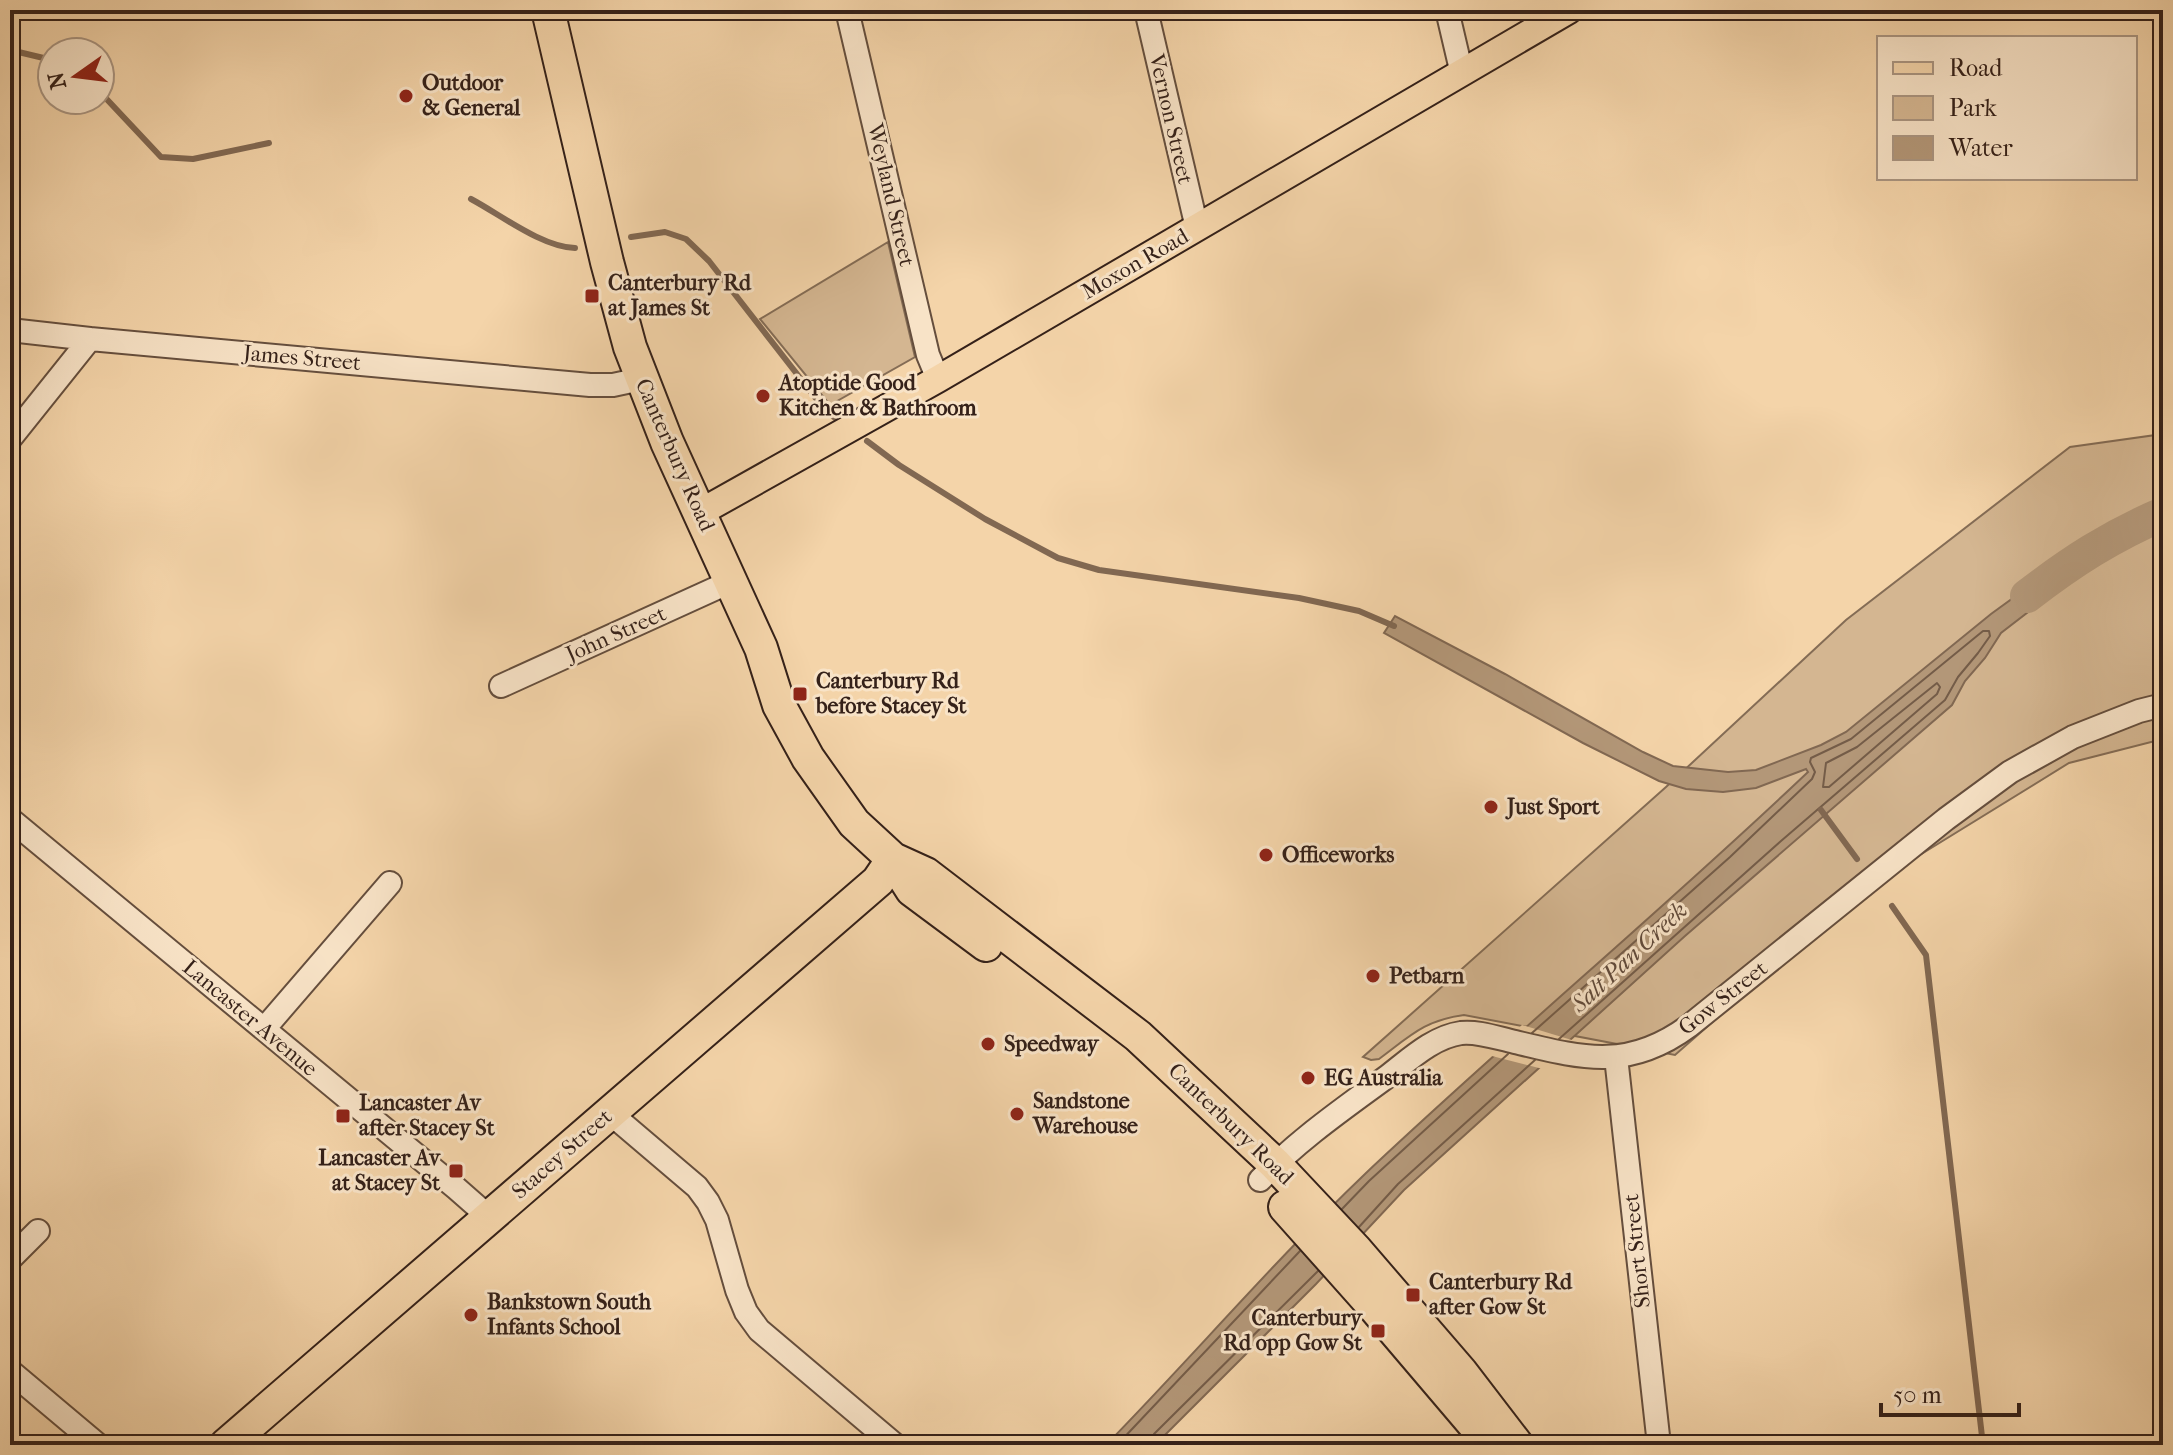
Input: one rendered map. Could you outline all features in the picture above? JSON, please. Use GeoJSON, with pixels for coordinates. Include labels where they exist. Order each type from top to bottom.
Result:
{"type":"FeatureCollection","features":[{"type":"Feature","properties":{"kind":"highway","name":"Canterbury Road"},"geometry":{"type":"LineString","coordinates":[[548,10],[621,317],[641,379],[761,648],[779,705],[808,758],[854,823],[893,859],[926,874],[1128,1028],[1347,1258],[1461,1372],[1493,1444]]}},
{"type":"Feature","properties":{"kind":"highway","name":"Stacey Street"},"geometry":{"type":"LineString","coordinates":[[226,1445],[878,881],[893,859]]}},
{"type":"Feature","properties":{"kind":"main road","name":"Moxon Road"},"geometry":{"type":"LineString","coordinates":[[699,513],[938,379],[1569,10]]}},
{"type":"Feature","properties":{"kind":"street","name":"Weyland Street"},"geometry":{"type":"LineString","coordinates":[[847,10],[930,361],[938,379]]}},
{"type":"Feature","properties":{"kind":"street","name":"Vernon Street"},"geometry":{"type":"LineString","coordinates":[[1146,10],[1197,228]]}},
{"type":"Feature","properties":{"kind":"street"},"geometry":{"type":"LineString","coordinates":[[1447,10],[1462,74]]}},
{"type":"Feature","properties":{"kind":"street","name":"James Street"},"geometry":{"type":"LineString","coordinates":[[10,330],[590,385],[613,385],[641,379]]}},
{"type":"Feature","properties":{"kind":"street"},"geometry":{"type":"LineString","coordinates":[[10,439],[90,339]]}},
{"type":"Feature","properties":{"kind":"street","name":"John Street"},"geometry":{"type":"LineString","coordinates":[[501,686],[732,581]]}},
{"type":"Feature","properties":{"kind":"street","name":"Gow Street"},"geometry":{"type":"LineString","coordinates":[[1268,1172],[1322,1125],[1431,1045],[1460,1034],[1485,1035],[1587,1057],[1616,1057],[1649,1049],[1679,1033],[1946,819],[2010,772],[2073,737],[2163,705]]}},
{"type":"Feature","properties":{"kind":"street","name":"Lancaster Avenue"},"geometry":{"type":"LineString","coordinates":[[10,819],[489,1217]]}},
{"type":"Feature","properties":{"kind":"street"},"geometry":{"type":"LineString","coordinates":[[264,1029],[390,883]]}},
{"type":"Feature","properties":{"kind":"street","name":"Short Street"},"geometry":{"type":"LineString","coordinates":[[1616,1057],[1659,1445]]}},
{"type":"Feature","properties":{"kind":"street"},"geometry":{"type":"LineString","coordinates":[[610,1113],[697,1187],[708,1202],[717,1220],[737,1290],[746,1312],[759,1330],[895,1445]]}},
{"type":"Feature","properties":{"kind":"street"},"geometry":{"type":"LineString","coordinates":[[10,1259],[38,1231]]}},
{"type":"Feature","properties":{"kind":"street"},"geometry":{"type":"LineString","coordinates":[[10,1371],[98,1445]]}},
{"type":"Feature","properties":{"kind":"green space"},"geometry":{"type":"Polygon","coordinates":[[[888,242],[915,357],[830,405],[760,319],[888,242]]]}},
{"type":"Feature","properties":{"kind":"green space"},"geometry":{"type":"Polygon","coordinates":[[[2163,434],[2163,739],[2069,763],[1915,858],[1782,961],[1675,1055],[1464,1015],[1428,1025],[1379,1059],[1363,1057],[1666,787],[1846,620],[2070,447],[2163,434]]]}},
{"type":"Feature","properties":{"kind":"water"},"geometry":{"type":"Polygon","coordinates":[[[2061,563],[2071,579],[2001,633],[1965,681],[1952,705],[1685,936],[1404,1190],[1316,1284],[1155,1445],[1106,1445],[1365,1174],[1808,772],[1806,769],[1756,788],[1723,792],[1686,789],[1659,781],[1583,743],[1384,633],[1395,616],[1673,766],[1728,772],[1756,770],[1846,732],[1991,614],[2061,563]]]}},
{"type":"Feature","properties":{"kind":"pier"},"geometry":{"type":"Polygon","coordinates":[[[1522,1025],[1575,1041],[1543,1069],[1488,1055],[1522,1025]]]}},
{"type":"Feature","properties":{"kind":"waterway"},"geometry":{"type":"LineString","coordinates":[[10,50],[36,56]]}},
{"type":"Feature","properties":{"kind":"waterway"},"geometry":{"type":"LineString","coordinates":[[116,109],[161,157],[193,159],[269,143]]}},
{"type":"Feature","properties":{"kind":"waterway"},"geometry":{"type":"LineString","coordinates":[[471,199],[536,236],[575,248]]}},
{"type":"Feature","properties":{"kind":"waterway"},"geometry":{"type":"LineString","coordinates":[[631,237],[665,232],[686,239],[709,261],[825,410],[835,418]]}},
{"type":"Feature","properties":{"kind":"waterway"},"geometry":{"type":"LineString","coordinates":[[867,441],[985,519],[1058,558],[1099,570],[1299,598],[1359,611],[1394,626]]}},
{"type":"Feature","properties":{"kind":"waterway","name":"Salt Pan Creek"},"geometry":{"type":"LineString","coordinates":[[2027,596],[2092,550],[2163,514]]}},
{"type":"Feature","properties":{"kind":"waterway"},"geometry":{"type":"LineString","coordinates":[[1821,810],[1857,859]]}},
{"type":"Feature","properties":{"kind":"waterway"},"geometry":{"type":"LineString","coordinates":[[1892,906],[1926,955],[1983,1445]]}},
{"type":"Feature","properties":{"kind":"place","name":"Outdoor & General"},"geometry":{"type":"Point","coordinates":[406,96]}},
{"type":"Feature","properties":{"kind":"place","name":"Canterbury Rd at James St"},"geometry":{"type":"Point","coordinates":[592,296]}},
{"type":"Feature","properties":{"kind":"place","name":"Atoptide Good Kitchen & Bathroom"},"geometry":{"type":"Point","coordinates":[763,396]}},
{"type":"Feature","properties":{"kind":"place","name":"Canterbury Rd before Stacey St"},"geometry":{"type":"Point","coordinates":[800,694]}},
{"type":"Feature","properties":{"kind":"place","name":"Just Sport"},"geometry":{"type":"Point","coordinates":[1491,807]}},
{"type":"Feature","properties":{"kind":"place","name":"Officeworks"},"geometry":{"type":"Point","coordinates":[1266,855]}},
{"type":"Feature","properties":{"kind":"place","name":"Petbarn"},"geometry":{"type":"Point","coordinates":[1373,976]}},
{"type":"Feature","properties":{"kind":"place","name":"Speedway"},"geometry":{"type":"Point","coordinates":[988,1044]}},
{"type":"Feature","properties":{"kind":"place","name":"EG Australia"},"geometry":{"type":"Point","coordinates":[1308,1078]}},
{"type":"Feature","properties":{"kind":"place","name":"Sandstone Warehouse"},"geometry":{"type":"Point","coordinates":[1017,1114]}},
{"type":"Feature","properties":{"kind":"place","name":"Lancaster Av after Stacey St"},"geometry":{"type":"Point","coordinates":[343,1116]}},
{"type":"Feature","properties":{"kind":"place","name":"Lancaster Av at Stacey St"},"geometry":{"type":"Point","coordinates":[456,1171]}},
{"type":"Feature","properties":{"kind":"place","name":"Canterbury Rd after Gow St"},"geometry":{"type":"Point","coordinates":[1413,1295]}},
{"type":"Feature","properties":{"kind":"place","name":"Bankstown South Infants School"},"geometry":{"type":"Point","coordinates":[471,1315]}},
{"type":"Feature","properties":{"kind":"place","name":"Canterbury Rd opp Gow St"},"geometry":{"type":"Point","coordinates":[1378,1331]}}]}
